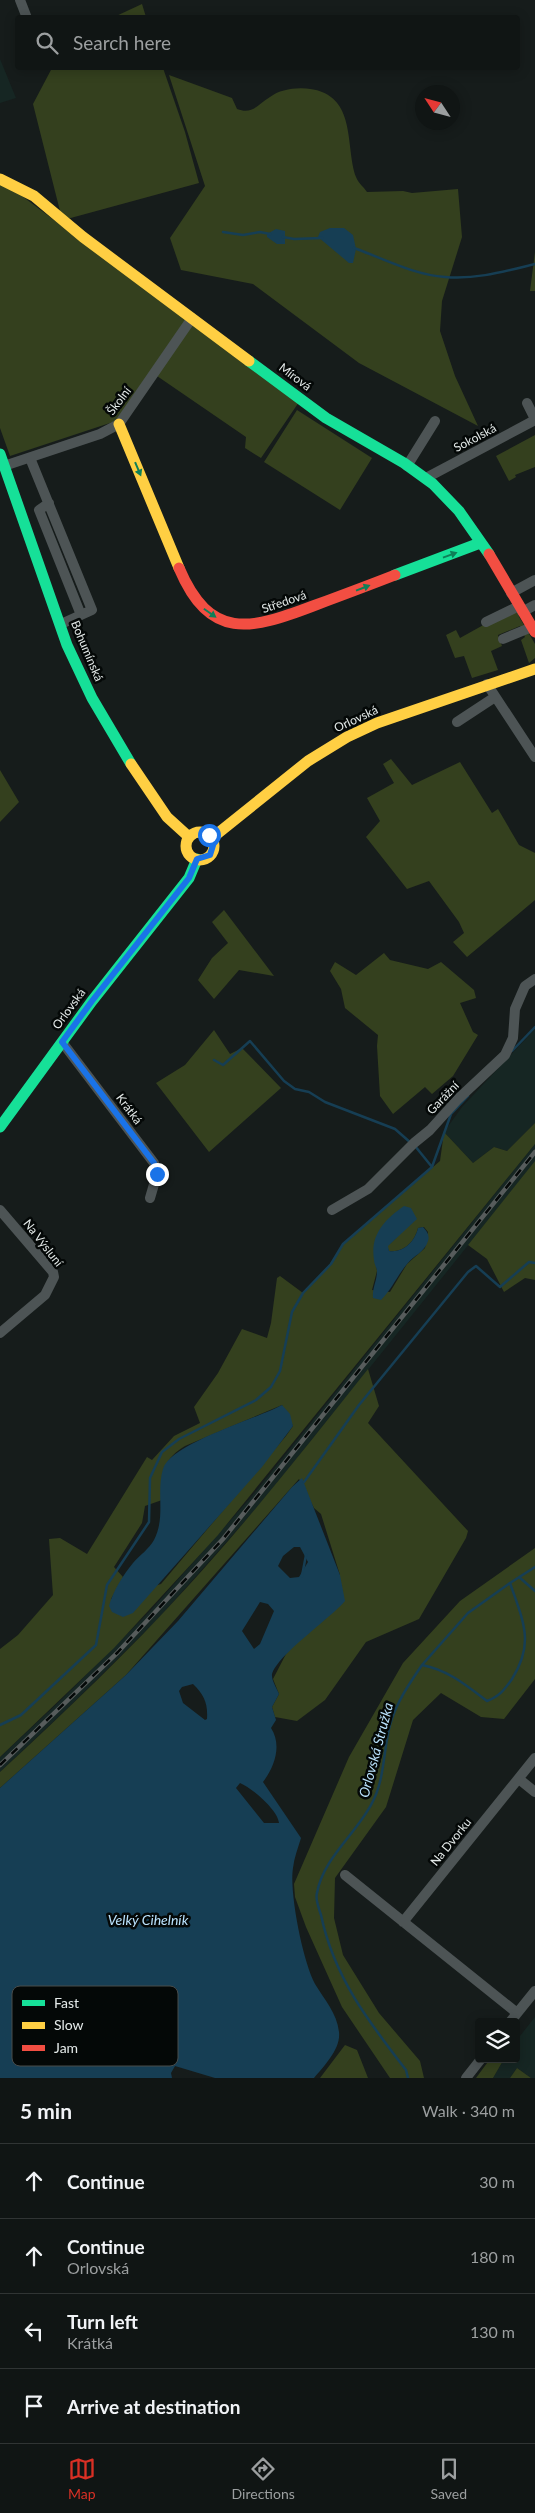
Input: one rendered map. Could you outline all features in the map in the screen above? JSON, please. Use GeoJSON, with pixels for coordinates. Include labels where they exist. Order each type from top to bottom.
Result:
{"type":"FeatureCollection","features":[{"type":"Feature","properties":{"kind":"main road","name":"Mírová"},"geometry":{"type":"LineString","coordinates":[[0,179],[14,184],[27,192],[69,227],[328,419],[426,478],[446,497],[480,543],[534,630]]}},
{"type":"Feature","properties":{"kind":"main road","name":"Středová"},"geometry":{"type":"LineString","coordinates":[[119,424],[188,588],[200,606],[228,624],[255,626],[271,622],[480,543]]}},
{"type":"Feature","properties":{"kind":"main road","name":"Bohumínská"},"geometry":{"type":"LineString","coordinates":[[0,454],[79,670],[110,730],[160,809],[172,824],[189,837]]}},
{"type":"Feature","properties":{"kind":"main road","name":"Orlovská"},"geometry":{"type":"LineString","coordinates":[[212,838],[308,761],[347,737],[377,723],[535,669]]}},
{"type":"Feature","properties":{"kind":"main road"},"geometry":{"type":"LineString","coordinates":[[201,831],[212,838],[213,852],[206,858],[197,859],[187,850],[189,837],[201,831]]}},
{"type":"Feature","properties":{"kind":"main road","name":"Orlovská"},"geometry":{"type":"LineString","coordinates":[[0,1128],[92,1001],[189,878],[197,859]]}},
{"type":"Feature","properties":{"kind":"street"},"geometry":{"type":"LineString","coordinates":[[20,0],[26,15]]}},
{"type":"Feature","properties":{"kind":"street","name":"Školní"},"geometry":{"type":"LineString","coordinates":[[4,466],[100,434],[119,424],[192,318]]}},
{"type":"Feature","properties":{"kind":"street","name":"Sokolská"},"geometry":{"type":"LineString","coordinates":[[426,478],[535,419],[527,403]]}},
{"type":"Feature","properties":{"kind":"street"},"geometry":{"type":"LineString","coordinates":[[407,466],[435,421]]}},
{"type":"Feature","properties":{"kind":"street"},"geometry":{"type":"LineString","coordinates":[[30,458],[92,610],[61,624]]}},
{"type":"Feature","properties":{"kind":"street"},"geometry":{"type":"LineString","coordinates":[[511,593],[535,580]]}},
{"type":"Feature","properties":{"kind":"street"},"geometry":{"type":"LineString","coordinates":[[486,622],[535,605]]}},
{"type":"Feature","properties":{"kind":"street"},"geometry":{"type":"LineString","coordinates":[[502,639],[534,630]]}},
{"type":"Feature","properties":{"kind":"street"},"geometry":{"type":"LineString","coordinates":[[487,684],[535,757]]}},
{"type":"Feature","properties":{"kind":"street"},"geometry":{"type":"LineString","coordinates":[[457,722],[495,697]]}},
{"type":"Feature","properties":{"kind":"street","name":"Garážní"},"geometry":{"type":"LineString","coordinates":[[332,1210],[368,1189],[505,1055],[514,1038],[515,1009],[525,986],[535,979]]}},
{"type":"Feature","properties":{"kind":"street","name":"Krátká"},"geometry":{"type":"LineString","coordinates":[[62,1042],[154,1163],[157,1174],[150,1198]]}},
{"type":"Feature","properties":{"kind":"street","name":"Na Výsluní"},"geometry":{"type":"LineString","coordinates":[[0,1210],[52,1272],[54,1277],[45,1295],[0,1333]]}},
{"type":"Feature","properties":{"kind":"street","name":"Na Dvorku"},"geometry":{"type":"LineString","coordinates":[[403,1922],[535,1758]]}},
{"type":"Feature","properties":{"kind":"street"},"geometry":{"type":"LineString","coordinates":[[518,1779],[535,1792]]}},
{"type":"Feature","properties":{"kind":"street"},"geometry":{"type":"LineString","coordinates":[[345,1875],[517,2013]]}},
{"type":"Feature","properties":{"kind":"street"},"geometry":{"type":"LineString","coordinates":[[513,2018],[535,1990]]}},
{"type":"Feature","properties":{"kind":"street"},"geometry":{"type":"LineString","coordinates":[[466,2078],[478,2063]]}},
{"type":"Feature","properties":{"kind":"shaded area"},"geometry":{"type":"Polygon","coordinates":[[[0,59],[16,98],[0,103],[0,59]]]}},
{"type":"Feature","properties":{"kind":"shaded area"},"geometry":{"type":"Polygon","coordinates":[[[535,1029],[535,1123],[507,1151],[494,1147],[473,1163],[444,1132],[462,1107],[535,1029]]]}},
{"type":"Feature","properties":{"kind":"shaded area"},"geometry":{"type":"Polygon","coordinates":[[[535,1144],[535,1162],[261,1503],[158,1619],[0,1772],[0,1757],[63,1698],[150,1611],[252,1496],[535,1144]]]}},
{"type":"Feature","properties":{"kind":"shaded area"},"geometry":{"type":"Polygon","coordinates":[[[535,2017],[535,2078],[531,2078],[517,2068],[510,2078],[493,2078],[502,2063],[520,2063],[520,2036],[535,2017]]]}},
{"type":"Feature","properties":{"kind":"green space"},"geometry":{"type":"Polygon","coordinates":[[[142,4],[145,15],[118,15],[142,4]]]}},
{"type":"Feature","properties":{"kind":"green space"},"geometry":{"type":"Polygon","coordinates":[[[51,70],[164,70],[185,132],[199,183],[67,219],[60,211],[33,104],[51,70]]]}},
{"type":"Feature","properties":{"kind":"green space"},"geometry":{"type":"Polygon","coordinates":[[[169,75],[232,98],[237,109],[247,111],[255,108],[275,94],[288,89],[302,88],[322,92],[333,98],[345,117],[356,177],[367,192],[403,191],[412,193],[458,189],[462,237],[442,301],[440,331],[455,376],[478,426],[359,363],[253,284],[181,270],[170,238],[205,186],[169,75]]]}},
{"type":"Feature","properties":{"kind":"green space"},"geometry":{"type":"Polygon","coordinates":[[[0,184],[10,187],[186,319],[116,421],[10,456],[0,428],[0,184]]]}},
{"type":"Feature","properties":{"kind":"green space"},"geometry":{"type":"Polygon","coordinates":[[[535,252],[535,291],[530,291],[535,252]]]}},
{"type":"Feature","properties":{"kind":"green space"},"geometry":{"type":"Polygon","coordinates":[[[192,323],[299,402],[261,458],[245,448],[246,437],[157,376],[192,323]]]}},
{"type":"Feature","properties":{"kind":"green space"},"geometry":{"type":"Polygon","coordinates":[[[297,410],[372,458],[340,510],[264,462],[297,410]]]}},
{"type":"Feature","properties":{"kind":"green space"},"geometry":{"type":"Polygon","coordinates":[[[535,435],[535,467],[515,475],[516,477],[509,481],[496,456],[535,435]]]}},
{"type":"Feature","properties":{"kind":"green space"},"geometry":{"type":"Polygon","coordinates":[[[514,608],[535,644],[535,658],[529,663],[521,640],[525,637],[520,626],[498,635],[502,646],[491,651],[498,670],[472,678],[464,656],[455,658],[446,635],[456,630],[460,638],[514,608]]]}},
{"type":"Feature","properties":{"kind":"green space"},"geometry":{"type":"Polygon","coordinates":[[[391,759],[412,785],[460,762],[492,813],[498,809],[519,845],[535,853],[535,900],[467,957],[453,942],[464,933],[459,922],[429,881],[407,889],[366,837],[380,821],[367,798],[394,783],[383,764],[391,759]]]}},
{"type":"Feature","properties":{"kind":"green space"},"geometry":{"type":"Polygon","coordinates":[[[0,770],[19,802],[0,822],[0,770]]]}},
{"type":"Feature","properties":{"kind":"green space"},"geometry":{"type":"Polygon","coordinates":[[[224,910],[274,976],[239,970],[214,999],[198,980],[212,958],[228,943],[212,922],[224,910]]]}},
{"type":"Feature","properties":{"kind":"green space"},"geometry":{"type":"Polygon","coordinates":[[[384,953],[390,960],[428,969],[441,962],[474,990],[476,998],[460,1003],[473,1032],[478,1035],[453,1076],[432,1094],[425,1087],[393,1114],[380,1096],[378,1035],[345,1008],[341,989],[330,971],[335,962],[356,975],[384,953]]]}},
{"type":"Feature","properties":{"kind":"green space"},"geometry":{"type":"Polygon","coordinates":[[[214,1030],[230,1054],[242,1048],[281,1088],[209,1152],[156,1083],[185,1065],[214,1030]]]}},
{"type":"Feature","properties":{"kind":"green space"},"geometry":{"type":"Polygon","coordinates":[[[535,1123],[535,1144],[218,1535],[114,1648],[0,1757],[0,1649],[18,1635],[53,1595],[49,1539],[60,1538],[87,1554],[147,1457],[152,1460],[174,1436],[200,1423],[194,1407],[218,1373],[242,1329],[267,1338],[277,1278],[280,1276],[303,1293],[329,1265],[344,1244],[440,1161],[444,1132],[473,1163],[494,1147],[507,1151],[535,1123]],[[424,1227],[418,1228],[411,1242],[404,1248],[389,1251],[387,1246],[396,1238],[374,1248],[377,1271],[372,1290],[390,1292],[407,1264],[425,1248],[428,1232],[424,1227]],[[282,1405],[177,1451],[164,1469],[162,1500],[145,1506],[142,1523],[114,1567],[123,1577],[111,1599],[161,1584],[293,1426],[282,1405]]]}},
{"type":"Feature","properties":{"kind":"green space"},"geometry":{"type":"Polygon","coordinates":[[[535,1161],[535,1280],[525,1278],[504,1292],[487,1259],[468,1245],[535,1161]]]}},
{"type":"Feature","properties":{"kind":"green space"},"geometry":{"type":"Polygon","coordinates":[[[368,1369],[379,1406],[368,1423],[468,1531],[466,1538],[419,1619],[366,1642],[325,1700],[297,1721],[275,1717],[272,1707],[279,1694],[273,1679],[286,1654],[340,1575],[321,1514],[314,1508],[299,1479],[126,1675],[0,1788],[0,1772],[96,1681],[189,1585],[258,1506],[368,1369]]]}},
{"type":"Feature","properties":{"kind":"green space"},"geometry":{"type":"Polygon","coordinates":[[[535,1548],[535,1679],[504,1719],[481,1717],[441,1693],[413,1720],[386,1807],[335,1878],[334,1918],[343,1955],[379,2013],[420,2061],[424,2078],[390,2078],[342,2007],[306,1927],[295,1897],[294,1884],[349,1757],[403,1663],[460,1601],[535,1548]]]}},
{"type":"Feature","properties":{"kind":"green space"},"geometry":{"type":"Polygon","coordinates":[[[345,2045],[357,2050],[368,2078],[320,2078],[345,2045]]]}},
{"type":"Feature","properties":{"kind":"green space"},"geometry":{"type":"Polygon","coordinates":[[[487,2063],[502,2063],[493,2078],[476,2078],[487,2063]]]}},
{"type":"Feature","properties":{"kind":"green space"},"geometry":{"type":"Polygon","coordinates":[[[517,2068],[531,2078],[510,2078],[517,2068]]]}},
{"type":"Feature","properties":{"kind":"water"},"geometry":{"type":"Polygon","coordinates":[[[330,228],[344,228],[353,235],[356,249],[353,263],[349,263],[318,237],[320,232],[330,228]]]}},
{"type":"Feature","properties":{"kind":"water"},"geometry":{"type":"Polygon","coordinates":[[[276,229],[285,231],[285,244],[277,244],[267,237],[267,234],[276,229]]]}},
{"type":"Feature","properties":{"kind":"water"},"geometry":{"type":"Polygon","coordinates":[[[404,1206],[411,1208],[417,1219],[388,1246],[389,1251],[399,1250],[408,1245],[418,1228],[423,1227],[426,1230],[429,1239],[422,1251],[407,1264],[381,1300],[373,1298],[377,1271],[373,1251],[376,1236],[390,1217],[404,1206]]]}},
{"type":"Feature","properties":{"kind":"water"},"geometry":{"type":"Polygon","coordinates":[[[282,1405],[290,1414],[293,1426],[262,1467],[133,1613],[123,1617],[112,1612],[109,1606],[119,1583],[133,1563],[152,1543],[158,1531],[161,1478],[163,1469],[169,1460],[181,1450],[197,1441],[282,1405]]]}},
{"type":"Feature","properties":{"kind":"water","name":"Velký Cihelník"},"geometry":{"type":"Polygon","coordinates":[[[302,1478],[340,1575],[345,1601],[292,1649],[275,1669],[272,1678],[279,1694],[272,1707],[276,1720],[271,1728],[276,1741],[276,1755],[271,1769],[263,1782],[301,1838],[295,1857],[292,1879],[295,1909],[310,1974],[333,2012],[338,2025],[339,2038],[335,2051],[314,2078],[215,2078],[175,2066],[171,2073],[172,2078],[0,2078],[0,1788],[126,1675],[178,1621],[292,1487],[302,1478]],[[294,1547],[283,1556],[278,1566],[290,1578],[299,1577],[308,1562],[300,1547],[294,1547]],[[260,1602],[242,1631],[254,1649],[260,1644],[274,1611],[268,1604],[260,1602]],[[193,1684],[182,1687],[179,1691],[183,1703],[205,1720],[207,1719],[206,1704],[200,1692],[193,1684]],[[240,1783],[236,1788],[264,1823],[279,1823],[278,1818],[269,1806],[257,1794],[240,1783]]]}},
{"type":"Feature","properties":{"kind":"waterway"},"geometry":{"type":"LineString","coordinates":[[223,232],[243,235],[260,232],[270,234]]}},
{"type":"Feature","properties":{"kind":"waterway"},"geometry":{"type":"LineString","coordinates":[[283,237],[294,239],[322,238]]}},
{"type":"Feature","properties":{"kind":"waterway"},"geometry":{"type":"LineString","coordinates":[[354,248],[410,270],[433,276],[456,278],[479,276],[535,264]]}},
{"type":"Feature","properties":{"kind":"waterway"},"geometry":{"type":"LineString","coordinates":[[512,1051],[535,1027]]}},
{"type":"Feature","properties":{"kind":"waterway"},"geometry":{"type":"LineString","coordinates":[[214,1060],[223,1065],[250,1041],[284,1081],[295,1089],[309,1092],[325,1102],[395,1129],[411,1143]]}},
{"type":"Feature","properties":{"kind":"waterway"},"geometry":{"type":"LineString","coordinates":[[0,1725],[21,1715],[96,1645],[107,1585],[149,1522],[150,1478],[162,1452],[179,1439],[256,1400],[271,1387],[280,1371],[292,1312],[303,1293],[331,1264],[343,1244],[432,1167],[451,1114],[468,1096]]}},
{"type":"Feature","properties":{"kind":"waterway"},"geometry":{"type":"LineString","coordinates":[[415,1146],[432,1167]]}},
{"type":"Feature","properties":{"kind":"waterway"},"geometry":{"type":"LineString","coordinates":[[304,1482],[359,1405],[468,1272],[476,1266],[500,1287],[529,1262],[535,1263]]}},
{"type":"Feature","properties":{"kind":"waterway"},"geometry":{"type":"LineString","coordinates":[[302,1576],[306,1555]]}},
{"type":"Feature","properties":{"kind":"waterway","name":"Orlovská Stružka"},"geometry":{"type":"LineString","coordinates":[[408,2078],[406,2070],[354,1997],[334,1958],[317,1904],[316,1898],[320,1880],[333,1857],[366,1814],[372,1803],[379,1784],[393,1717],[403,1694],[422,1665],[448,1674],[487,1701],[501,1692],[512,1679],[519,1666],[525,1643],[522,1621],[510,1583],[535,1567]]}},
{"type":"Feature","properties":{"kind":"waterway"},"geometry":{"type":"LineString","coordinates":[[519,1577],[535,1591]]}},
{"type":"Feature","properties":{"kind":"waterway"},"geometry":{"type":"LineString","coordinates":[[422,1665],[468,1613],[510,1583]]}},
{"type":"Feature","properties":{"kind":"railway"},"geometry":{"type":"LineString","coordinates":[[0,1765],[118,1652],[223,1539],[535,1152]]}},
{"type":"Feature","properties":{"kind":"traffic: fast"},"geometry":{"type":"LineString","coordinates":[[249,361],[326,418],[404,463],[433,484],[459,511],[489,554]]}},
{"type":"Feature","properties":{"kind":"traffic: fast"},"geometry":{"type":"LineString","coordinates":[[0,454],[67,645],[92,698],[131,764]]}},
{"type":"Feature","properties":{"kind":"traffic: fast"},"geometry":{"type":"LineString","coordinates":[[395,575],[480,543]]}},
{"type":"Feature","properties":{"kind":"traffic: fast"},"geometry":{"type":"LineString","coordinates":[[0,1127],[92,1001],[189,878],[197,859]]}},
{"type":"Feature","properties":{"kind":"traffic: slow"},"geometry":{"type":"LineString","coordinates":[[0,179],[34,196],[83,237],[249,361]]}},
{"type":"Feature","properties":{"kind":"traffic: slow"},"geometry":{"type":"LineString","coordinates":[[119,424],[179,568]]}},
{"type":"Feature","properties":{"kind":"traffic: slow"},"geometry":{"type":"LineString","coordinates":[[212,838],[308,761],[347,737],[377,723],[535,669]]}},
{"type":"Feature","properties":{"kind":"traffic: slow"},"geometry":{"type":"LineString","coordinates":[[131,764],[167,817],[189,837]]}},
{"type":"Feature","properties":{"kind":"traffic: slow"},"geometry":{"type":"LineString","coordinates":[[200,832],[210,836],[214,846],[210,856],[200,860],[190,856],[186,846],[190,836],[200,832]]}},
{"type":"Feature","properties":{"kind":"traffic: jam"},"geometry":{"type":"LineString","coordinates":[[489,554],[535,632]]}},
{"type":"Feature","properties":{"kind":"traffic: jam"},"geometry":{"type":"LineString","coordinates":[[179,568],[191,592],[204,608],[218,618],[234,623],[251,624],[290,614],[395,575]]}},
{"type":"Feature","properties":{"kind":"route"},"geometry":{"type":"LineString","coordinates":[[157,1174],[154,1163],[62,1042],[189,878],[197,859],[202,860],[213,852],[214,842],[209,835]]}}]}
